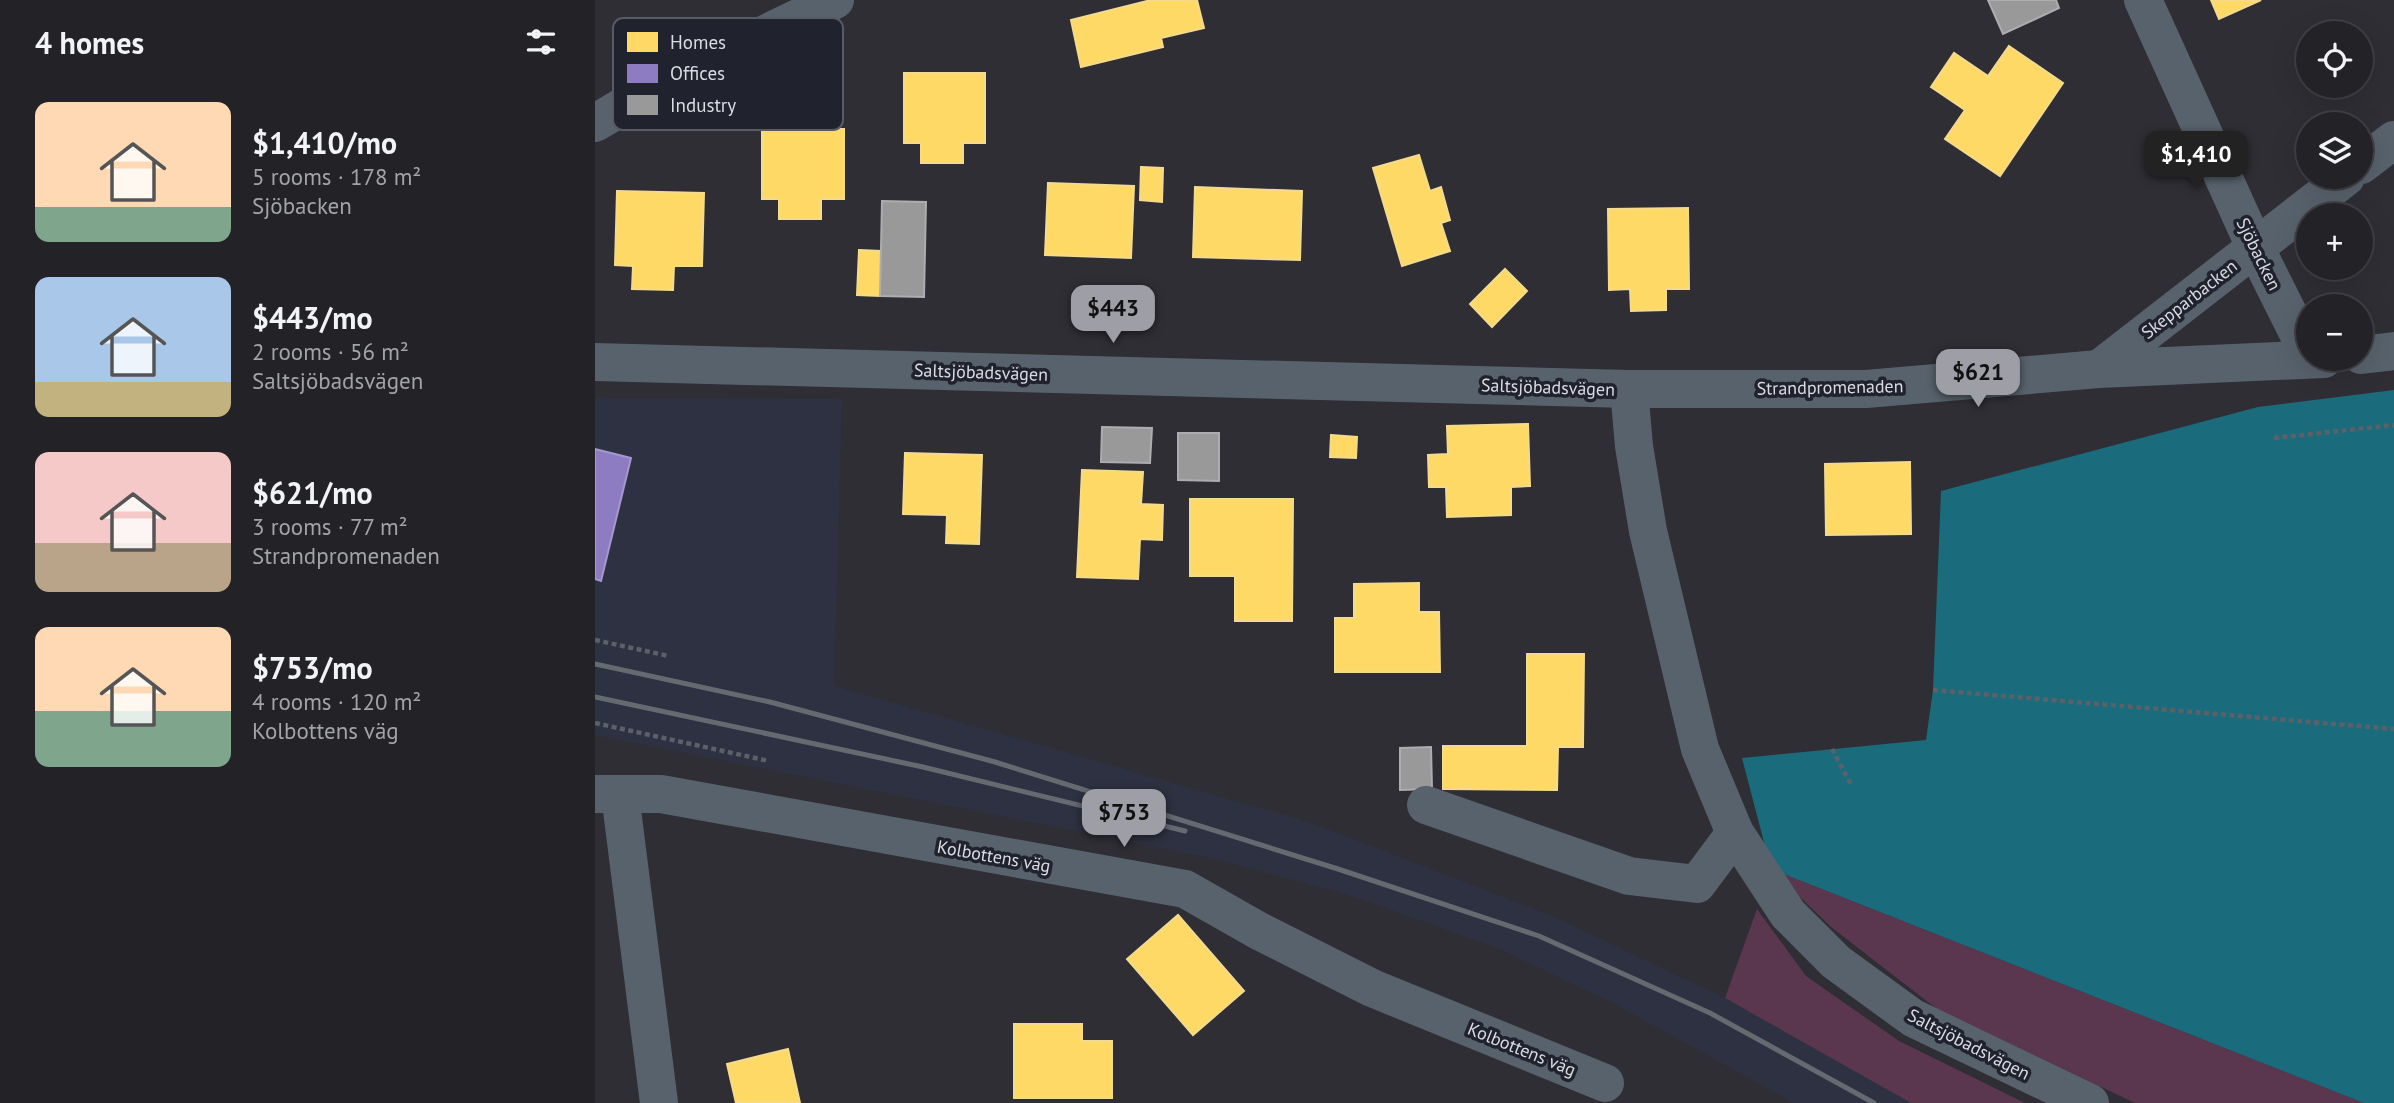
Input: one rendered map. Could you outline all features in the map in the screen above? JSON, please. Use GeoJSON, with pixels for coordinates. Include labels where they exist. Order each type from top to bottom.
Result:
{"type":"FeatureCollection","features":[{"type":"Feature","properties":{"kind":"street"},"geometry":{"type":"LineString","coordinates":[[798,18],[835,0]]}},
{"type":"Feature","properties":{"kind":"street","name":"Sjöbacken"},"geometry":{"type":"LineString","coordinates":[[2143,0],[2255,247],[2296,324]]}},
{"type":"Feature","properties":{"kind":"street"},"geometry":{"type":"LineString","coordinates":[[595,123],[613,112]]}},
{"type":"Feature","properties":{"kind":"street"},"geometry":{"type":"LineString","coordinates":[[2373,156],[2394,139]]}},
{"type":"Feature","properties":{"kind":"street","name":"Skepparbacken"},"geometry":{"type":"LineString","coordinates":[[2099,369],[2330,189]]}},
{"type":"Feature","properties":{"kind":"street"},"geometry":{"type":"LineString","coordinates":[[2373,354],[2394,351]]}},
{"type":"Feature","properties":{"kind":"street","name":"Strandpromenaden"},"geometry":{"type":"LineString","coordinates":[[1629,389],[1866,389],[2099,369],[2296,359]]}},
{"type":"Feature","properties":{"kind":"street","name":"Saltsjöbadsvägen"},"geometry":{"type":"LineString","coordinates":[[595,362],[1629,389],[1634,446],[1648,531],[1700,749],[1735,834],[1788,914],[1836,962],[1913,1018],[2089,1103]]}},
{"type":"Feature","properties":{"kind":"street"},"geometry":{"type":"LineString","coordinates":[[608,794],[659,1103]]}},
{"type":"Feature","properties":{"kind":"street","name":"Kolbottens väg"},"geometry":{"type":"LineString","coordinates":[[608,794],[661,794],[1185,890],[1372,988],[1605,1083]]}},
{"type":"Feature","properties":{"kind":"street"},"geometry":{"type":"LineString","coordinates":[[1426,805],[1629,876],[1697,884],[1735,834]]}},
{"type":"Feature","properties":{"kind":"path"},"geometry":{"type":"LineString","coordinates":[[2274,438],[2394,425]]}},
{"type":"Feature","properties":{"kind":"path"},"geometry":{"type":"LineString","coordinates":[[595,640],[669,656]]}},
{"type":"Feature","properties":{"kind":"path"},"geometry":{"type":"LineString","coordinates":[[1933,690],[2394,729]]}},
{"type":"Feature","properties":{"kind":"path"},"geometry":{"type":"LineString","coordinates":[[595,723],[769,761]]}},
{"type":"Feature","properties":{"kind":"path"},"geometry":{"type":"LineString","coordinates":[[1832,749],[1852,786]]}},
{"type":"Feature","properties":{"kind":"shaded area"},"geometry":{"type":"Polygon","coordinates":[[[595,398],[842,399],[834,686],[1309,822],[1550,915],[1725,998],[1911,1103],[1794,1103],[1613,1003],[1497,948],[1343,893],[1206,857],[595,735],[595,398]]]}},
{"type":"Feature","properties":{"kind":"shaded area"},"geometry":{"type":"Polygon","coordinates":[[[1771,869],[2364,1103],[2135,1103],[1937,1009],[1831,927],[1771,869]]]}},
{"type":"Feature","properties":{"kind":"shaded area"},"geometry":{"type":"Polygon","coordinates":[[[1757,909],[1806,976],[1899,1041],[2025,1103],[1911,1103],[1725,998],[1757,909]]]}},
{"type":"Feature","properties":{"kind":"water"},"geometry":{"type":"Polygon","coordinates":[[[2394,390],[2394,1103],[2364,1103],[1771,869],[1742,758],[1926,740],[1933,690],[1941,491],[2258,407],[2394,390]]]}},
{"type":"Feature","properties":{"kind":"building: Homes"},"geometry":{"type":"Polygon","coordinates":[[[1151,0],[1197,0],[1204,28],[1161,38],[1163,47],[1081,67],[1071,20],[1151,0]]]}},
{"type":"Feature","properties":{"kind":"building: Homes"},"geometry":{"type":"Polygon","coordinates":[[[2211,0],[2261,0],[2219,19],[2211,0]]]}},
{"type":"Feature","properties":{"kind":"building: Homes"},"geometry":{"type":"Polygon","coordinates":[[[2009,46],[2063,83],[2000,176],[1945,139],[1965,110],[1931,87],[1954,53],[1988,76],[2009,46]]]}},
{"type":"Feature","properties":{"kind":"building: Homes"},"geometry":{"type":"Polygon","coordinates":[[[904,73],[985,73],[985,143],[963,143],[963,163],[921,163],[921,143],[904,143],[904,73]]]}},
{"type":"Feature","properties":{"kind":"building: Homes"},"geometry":{"type":"Polygon","coordinates":[[[844,129],[844,199],[821,199],[821,219],[779,219],[779,199],[762,199],[762,130],[844,129]]]}},
{"type":"Feature","properties":{"kind":"building: Homes"},"geometry":{"type":"Polygon","coordinates":[[[1419,155],[1430,191],[1441,187],[1450,220],[1441,223],[1450,251],[1402,266],[1373,168],[1419,155]]]}},
{"type":"Feature","properties":{"kind":"building: Homes"},"geometry":{"type":"Polygon","coordinates":[[[1141,167],[1163,168],[1162,202],[1140,200],[1141,167]]]}},
{"type":"Feature","properties":{"kind":"building: Homes"},"geometry":{"type":"Polygon","coordinates":[[[1048,183],[1134,186],[1131,258],[1045,255],[1048,183]]]}},
{"type":"Feature","properties":{"kind":"building: Homes"},"geometry":{"type":"Polygon","coordinates":[[[1195,187],[1302,191],[1300,260],[1193,257],[1195,187]]]}},
{"type":"Feature","properties":{"kind":"building: Homes"},"geometry":{"type":"Polygon","coordinates":[[[617,191],[704,193],[702,266],[674,266],[673,290],[632,289],[633,266],[615,265],[617,191]]]}},
{"type":"Feature","properties":{"kind":"building: Homes"},"geometry":{"type":"Polygon","coordinates":[[[1688,208],[1689,289],[1666,289],[1666,310],[1631,311],[1630,289],[1609,290],[1608,209],[1688,208]]]}},
{"type":"Feature","properties":{"kind":"building: Homes"},"geometry":{"type":"Polygon","coordinates":[[[859,250],[881,251],[880,296],[857,295],[859,250]]]}},
{"type":"Feature","properties":{"kind":"building: Homes"},"geometry":{"type":"Polygon","coordinates":[[[1505,269],[1527,291],[1492,327],[1470,304],[1505,269]]]}},
{"type":"Feature","properties":{"kind":"building: Homes"},"geometry":{"type":"Polygon","coordinates":[[[1528,424],[1530,486],[1511,487],[1511,515],[1447,517],[1446,487],[1429,487],[1428,455],[1448,454],[1447,426],[1528,424]]]}},
{"type":"Feature","properties":{"kind":"building: Homes"},"geometry":{"type":"Polygon","coordinates":[[[1331,435],[1357,437],[1356,458],[1330,457],[1331,435]]]}},
{"type":"Feature","properties":{"kind":"building: Homes"},"geometry":{"type":"Polygon","coordinates":[[[905,453],[982,455],[979,544],[946,543],[947,515],[903,514],[905,453]]]}},
{"type":"Feature","properties":{"kind":"building: Homes"},"geometry":{"type":"Polygon","coordinates":[[[1910,462],[1911,534],[1826,535],[1825,464],[1910,462]]]}},
{"type":"Feature","properties":{"kind":"building: Homes"},"geometry":{"type":"Polygon","coordinates":[[[1082,470],[1143,472],[1141,504],[1163,505],[1162,540],[1140,539],[1138,579],[1077,577],[1082,470]]]}},
{"type":"Feature","properties":{"kind":"building: Homes"},"geometry":{"type":"Polygon","coordinates":[[[1190,499],[1293,499],[1292,621],[1235,621],[1235,576],[1190,576],[1190,499]]]}},
{"type":"Feature","properties":{"kind":"building: Homes"},"geometry":{"type":"Polygon","coordinates":[[[1419,583],[1419,612],[1439,612],[1440,672],[1335,672],[1335,618],[1354,618],[1354,584],[1419,583]]]}},
{"type":"Feature","properties":{"kind":"building: Homes"},"geometry":{"type":"Polygon","coordinates":[[[1527,654],[1584,654],[1583,747],[1558,747],[1557,790],[1443,789],[1443,746],[1527,746],[1527,654]]]}},
{"type":"Feature","properties":{"kind":"building: Homes"},"geometry":{"type":"Polygon","coordinates":[[[1178,915],[1244,991],[1193,1035],[1127,959],[1178,915]]]}},
{"type":"Feature","properties":{"kind":"building: Homes"},"geometry":{"type":"Polygon","coordinates":[[[1014,1024],[1082,1024],[1082,1041],[1112,1041],[1112,1098],[1014,1098],[1014,1024]]]}},
{"type":"Feature","properties":{"kind":"building: Homes"},"geometry":{"type":"Polygon","coordinates":[[[788,1049],[800,1103],[736,1103],[727,1064],[788,1049]]]}},
{"type":"Feature","properties":{"kind":"building: Offices"},"geometry":{"type":"Polygon","coordinates":[[[595,449],[631,458],[601,581],[595,579],[595,449]]]}},
{"type":"Feature","properties":{"kind":"building: Industry"},"geometry":{"type":"Polygon","coordinates":[[[1988,0],[2056,0],[2059,8],[2003,34],[1988,0]]]}},
{"type":"Feature","properties":{"kind":"building: Industry"},"geometry":{"type":"Polygon","coordinates":[[[882,201],[926,202],[924,297],[880,296],[882,201]]]}},
{"type":"Feature","properties":{"kind":"building: Industry"},"geometry":{"type":"Polygon","coordinates":[[[1102,427],[1152,428],[1150,463],[1101,462],[1102,427]]]}},
{"type":"Feature","properties":{"kind":"building: Industry"},"geometry":{"type":"Polygon","coordinates":[[[1178,433],[1219,433],[1219,481],[1178,480],[1178,433]]]}},
{"type":"Feature","properties":{"kind":"building: Industry"},"geometry":{"type":"Polygon","coordinates":[[[1431,747],[1432,789],[1400,790],[1400,748],[1431,747]]]}},
{"type":"Feature","properties":{"kind":"railway"},"geometry":{"type":"LineString","coordinates":[[595,664],[770,702],[995,762],[1338,869],[1539,936],[1710,1013],[1874,1103]]}},
{"type":"Feature","properties":{"kind":"railway"},"geometry":{"type":"LineString","coordinates":[[595,697],[923,767],[1185,831]]}}]}
